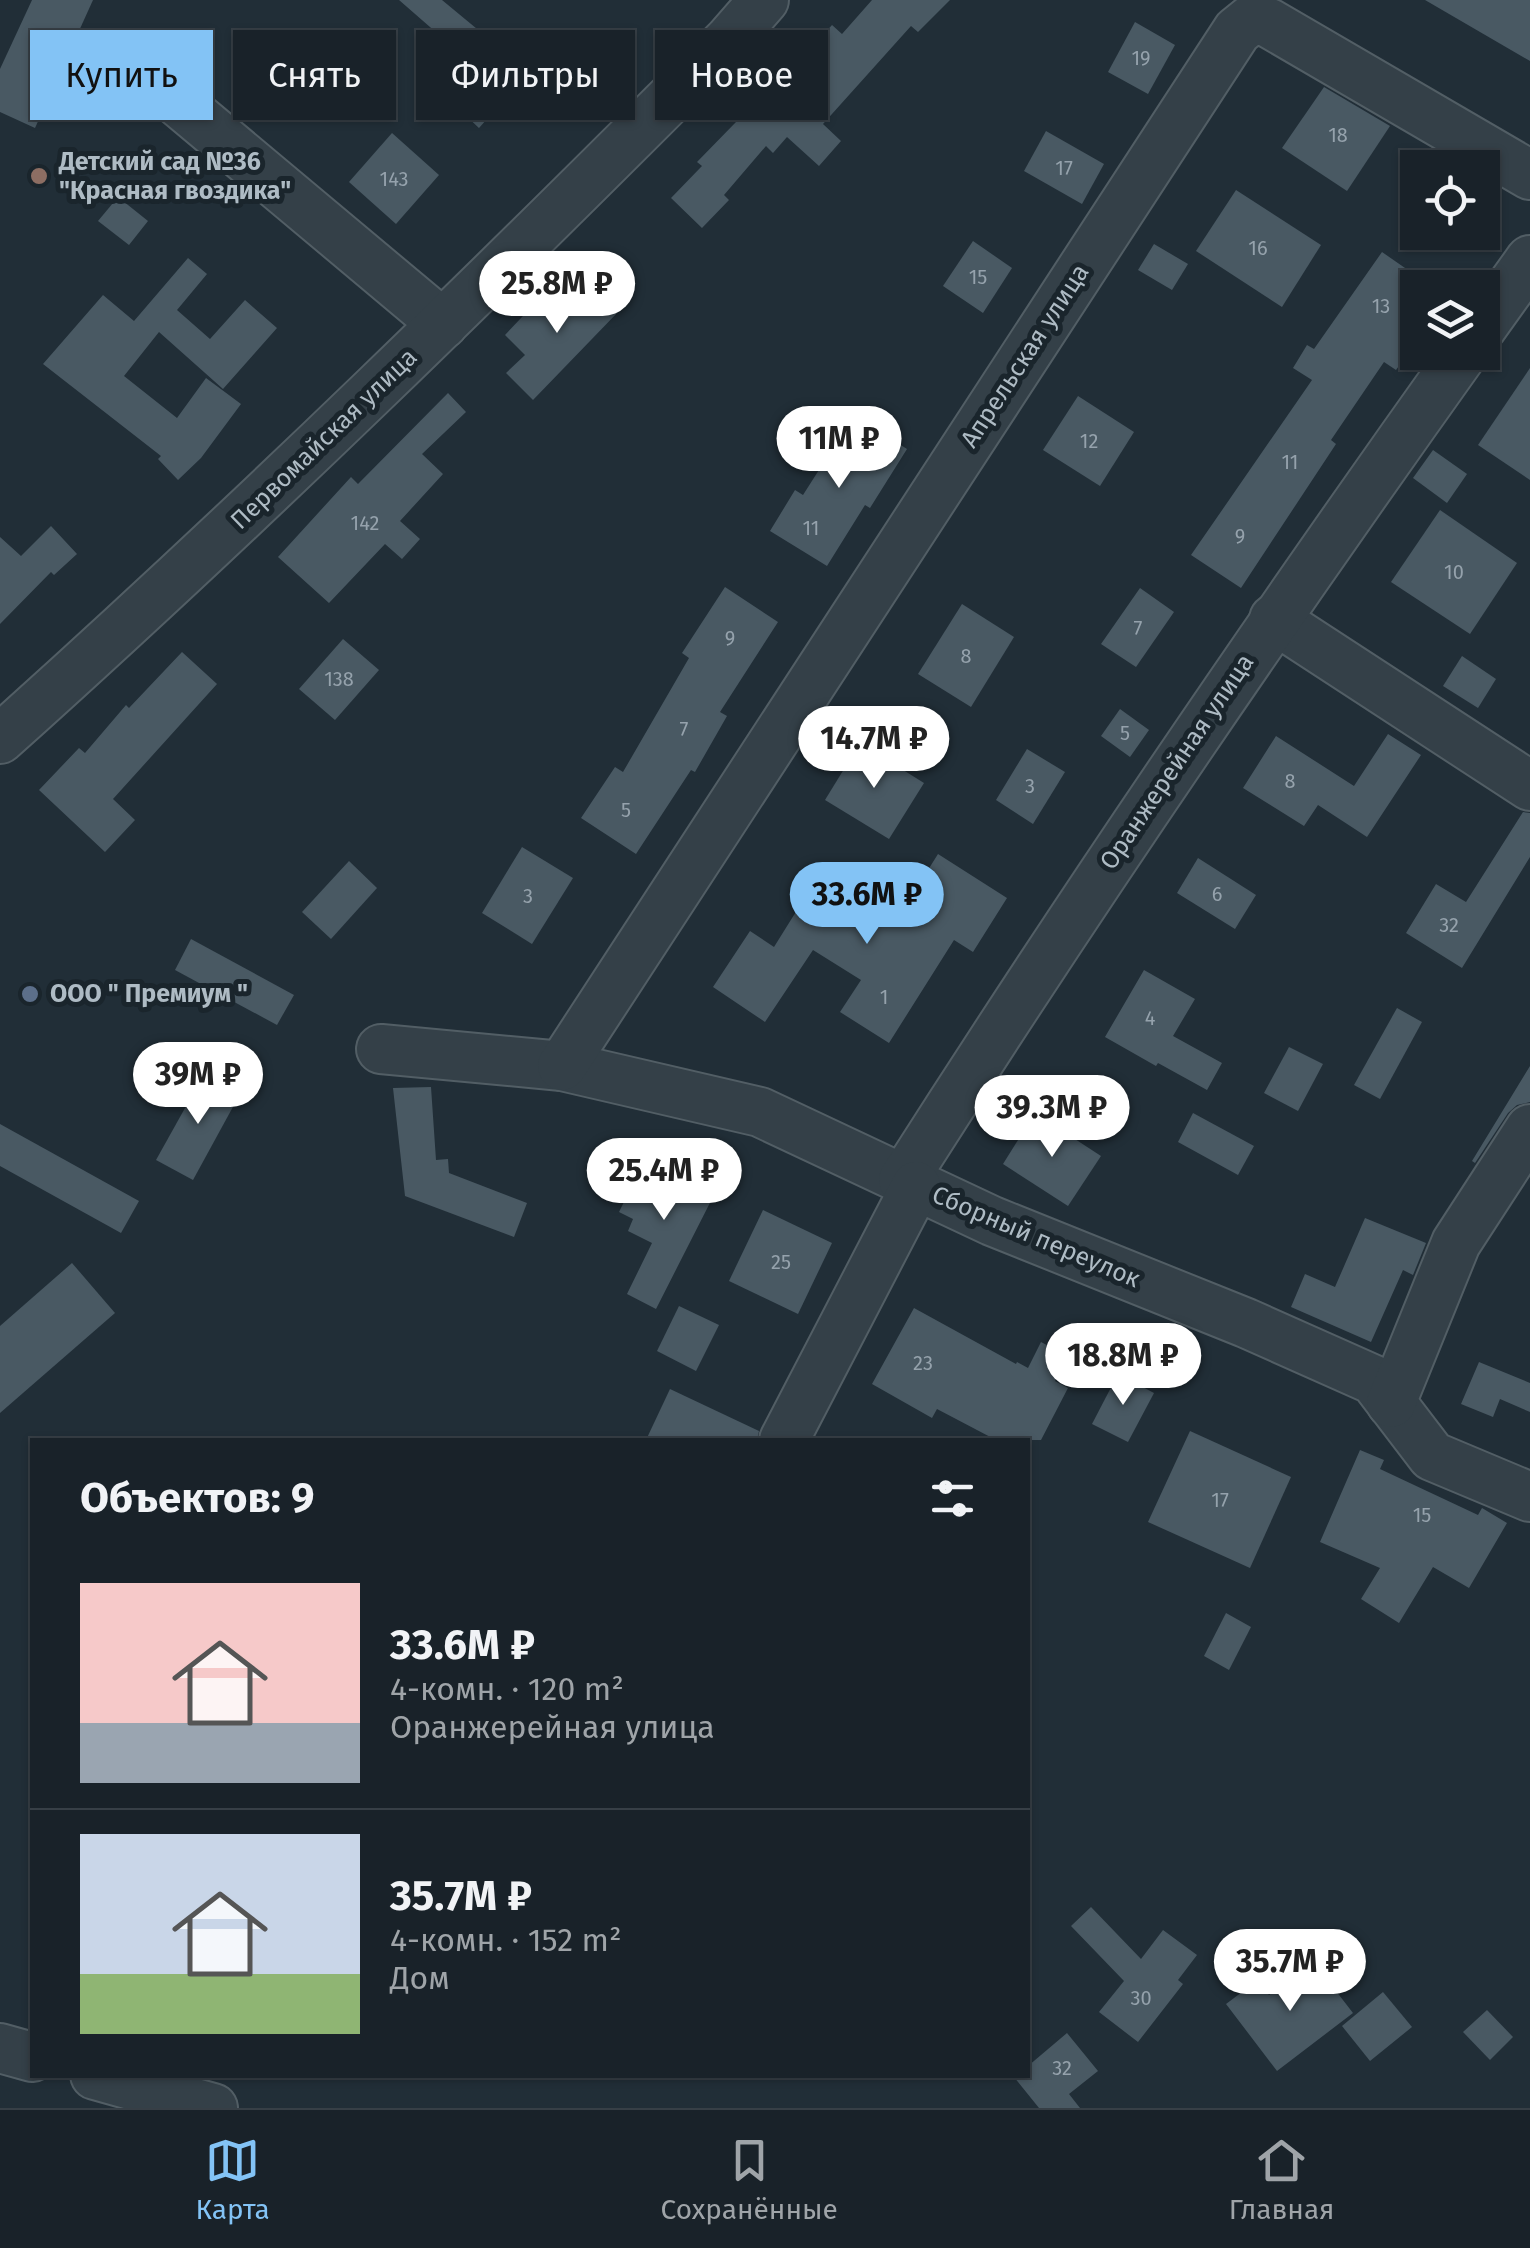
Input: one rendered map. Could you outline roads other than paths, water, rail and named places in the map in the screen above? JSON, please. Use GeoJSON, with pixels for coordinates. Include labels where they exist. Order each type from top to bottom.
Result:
{"type":"FeatureCollection","features":[{"type":"Feature","properties":{"kind":"street","name":"Первомайская улица"},"geometry":{"type":"LineString","coordinates":[[0,739],[132,621],[443,324],[703,67],[764,0]]}},
{"type":"Feature","properties":{"kind":"street","name":"Апрельская улица"},"geometry":{"type":"LineString","coordinates":[[562,1066],[1237,32],[1252,18],[1269,23],[1530,174]]}},
{"type":"Feature","properties":{"kind":"street"},"geometry":{"type":"LineString","coordinates":[[200,120],[443,324]]}},
{"type":"Feature","properties":{"kind":"street"},"geometry":{"type":"LineString","coordinates":[[1500,302],[1530,260]]}},
{"type":"Feature","properties":{"kind":"street","name":"Оранжерейная улица"},"geometry":{"type":"LineString","coordinates":[[785,1438],[909,1183],[1047,954],[1274,619],[1451,370]]}},
{"type":"Feature","properties":{"kind":"street"},"geometry":{"type":"LineString","coordinates":[[1274,619],[1530,786]]}},
{"type":"Feature","properties":{"kind":"street","name":"Сборный переулок"},"geometry":{"type":"LineString","coordinates":[[381,1049],[562,1066],[760,1112],[909,1183],[1374,1380],[1432,1456],[1530,1496]]}},
{"type":"Feature","properties":{"kind":"street"},"geometry":{"type":"LineString","coordinates":[[1391,1402],[1456,1243],[1530,1129]]}},
{"type":"Feature","properties":{"kind":"street"},"geometry":{"type":"LineString","coordinates":[[0,2048],[30,2056]]}},
{"type":"Feature","properties":{"kind":"street"},"geometry":{"type":"LineString","coordinates":[[106,2078],[214,2108]]}},
{"type":"Feature","properties":{"kind":"place","name":"Детский сад №36 \"Красная гвоздика\""},"geometry":{"type":"Point","coordinates":[39,176]}},
{"type":"Feature","properties":{"kind":"place","name":"ООО \" Премиум \""},"geometry":{"type":"Point","coordinates":[30,994]}}]}
